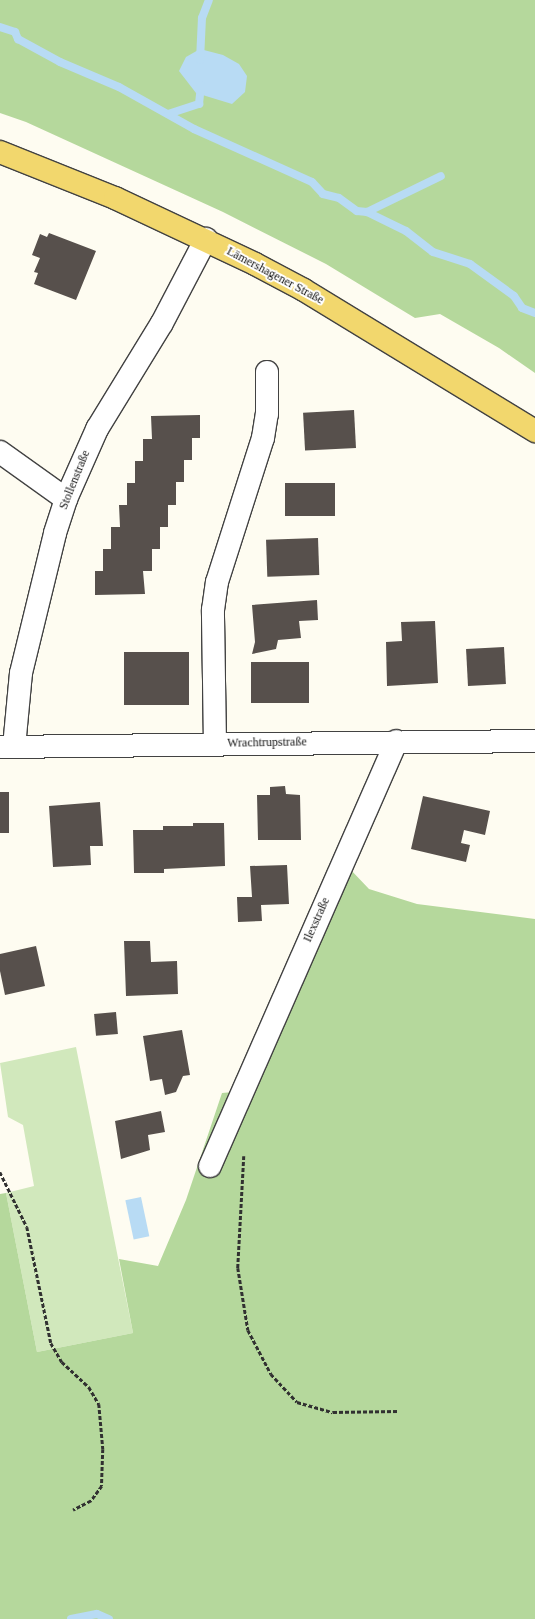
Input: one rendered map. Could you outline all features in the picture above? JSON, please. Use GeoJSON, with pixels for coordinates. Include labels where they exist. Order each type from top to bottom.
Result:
{"type":"FeatureCollection","features":[{"type":"Feature","properties":{"kind":"main road","name":"Lämershagener Straße"},"geometry":{"type":"LineString","coordinates":[[0,152],[206,239],[304,290],[535,431]]}},
{"type":"Feature","properties":{"kind":"street","name":"Stollenstraße"},"geometry":{"type":"LineString","coordinates":[[7,747],[21,674],[53,540],[66,499],[97,429],[162,323],[206,239]]}},
{"type":"Feature","properties":{"kind":"street"},"geometry":{"type":"LineString","coordinates":[[215,744],[213,610],[218,582],[263,438],[267,414],[267,372]]}},
{"type":"Feature","properties":{"kind":"street"},"geometry":{"type":"LineString","coordinates":[[0,452],[66,499]]}},
{"type":"Feature","properties":{"kind":"street","name":"Wrachtrupstraße"},"geometry":{"type":"LineString","coordinates":[[7,747],[397,741],[535,741]]}},
{"type":"Feature","properties":{"kind":"street","name":"Ilexstraße"},"geometry":{"type":"LineString","coordinates":[[210,1166],[397,741]]}},
{"type":"Feature","properties":{"kind":"path"},"geometry":{"type":"LineString","coordinates":[[244,1149],[238,1268],[248,1330],[271,1374],[297,1402],[333,1412],[398,1411]]}},
{"type":"Feature","properties":{"kind":"path"},"geometry":{"type":"LineString","coordinates":[[0,1172],[27,1227],[51,1343],[62,1362],[89,1387],[99,1404],[103,1449],[102,1486],[91,1501],[73,1510]]}},
{"type":"Feature","properties":{"kind":"green space"},"geometry":{"type":"Polygon","coordinates":[[[0,0],[535,0],[535,373],[499,348],[440,314],[415,318],[326,264],[223,212],[26,122],[0,113],[0,0]]]}},
{"type":"Feature","properties":{"kind":"green space"},"geometry":{"type":"Polygon","coordinates":[[[349,868],[369,889],[417,904],[535,919],[535,1619],[0,1619],[0,1194],[6,1193],[37,1352],[133,1333],[119,1259],[158,1266],[186,1200],[222,1093],[233,1092],[349,868]]]}},
{"type":"Feature","properties":{"kind":"green space"},"geometry":{"type":"Polygon","coordinates":[[[76,1047],[133,1333],[37,1352],[6,1193],[34,1186],[23,1125],[8,1117],[0,1063],[76,1047]]]}},
{"type":"Feature","properties":{"kind":"water"},"geometry":{"type":"Polygon","coordinates":[[[200,49],[223,55],[239,64],[247,76],[245,92],[232,104],[196,93],[179,71],[186,57],[200,49]]]}},
{"type":"Feature","properties":{"kind":"water"},"geometry":{"type":"Polygon","coordinates":[[[141,1197],[149,1236],[134,1239],[125,1200],[141,1197]]]}},
{"type":"Feature","properties":{"kind":"building"},"geometry":{"type":"Polygon","coordinates":[[[49,233],[96,251],[76,300],[34,284],[38,273],[34,272],[40,258],[32,255],[40,234],[47,237],[49,233]]]}},
{"type":"Feature","properties":{"kind":"building"},"geometry":{"type":"Polygon","coordinates":[[[354,410],[356,448],[305,451],[303,413],[354,410]]]}},
{"type":"Feature","properties":{"kind":"building"},"geometry":{"type":"Polygon","coordinates":[[[200,415],[200,438],[192,438],[192,460],[184,460],[184,482],[176,482],[176,505],[168,505],[168,527],[160,527],[160,549],[152,549],[152,571],[143,571],[145,594],[95,595],[95,571],[103,571],[103,549],[111,549],[111,527],[120,527],[119,505],[127,505],[127,483],[135,483],[135,461],[143,461],[143,439],[152,439],[151,416],[200,415]]]}},
{"type":"Feature","properties":{"kind":"building"},"geometry":{"type":"Polygon","coordinates":[[[285,483],[335,483],[335,516],[285,516],[285,483]]]}},
{"type":"Feature","properties":{"kind":"building"},"geometry":{"type":"Polygon","coordinates":[[[318,538],[319,575],[267,577],[266,540],[318,538]]]}},
{"type":"Feature","properties":{"kind":"building"},"geometry":{"type":"Polygon","coordinates":[[[317,600],[318,620],[299,621],[301,638],[278,640],[276,649],[252,654],[255,642],[252,605],[317,600]]]}},
{"type":"Feature","properties":{"kind":"building"},"geometry":{"type":"Polygon","coordinates":[[[435,621],[438,683],[387,686],[386,642],[402,641],[401,622],[435,621]]]}},
{"type":"Feature","properties":{"kind":"building"},"geometry":{"type":"Polygon","coordinates":[[[504,647],[506,684],[468,686],[466,649],[504,647]]]}},
{"type":"Feature","properties":{"kind":"building"},"geometry":{"type":"Polygon","coordinates":[[[124,652],[189,652],[189,705],[124,705],[124,652]]]}},
{"type":"Feature","properties":{"kind":"building"},"geometry":{"type":"Polygon","coordinates":[[[251,662],[309,662],[309,703],[251,703],[251,662]]]}},
{"type":"Feature","properties":{"kind":"building"},"geometry":{"type":"Polygon","coordinates":[[[285,786],[286,794],[300,795],[301,840],[258,840],[257,795],[270,795],[270,787],[285,786]]]}},
{"type":"Feature","properties":{"kind":"building"},"geometry":{"type":"Polygon","coordinates":[[[0,792],[9,792],[9,833],[0,833],[0,792]]]}},
{"type":"Feature","properties":{"kind":"building"},"geometry":{"type":"Polygon","coordinates":[[[423,796],[490,811],[485,835],[464,830],[461,843],[470,845],[466,862],[411,849],[423,796]]]}},
{"type":"Feature","properties":{"kind":"building"},"geometry":{"type":"Polygon","coordinates":[[[100,802],[103,846],[90,846],[91,865],[53,867],[49,806],[100,802]]]}},
{"type":"Feature","properties":{"kind":"building"},"geometry":{"type":"Polygon","coordinates":[[[193,823],[224,823],[225,866],[164,869],[164,873],[134,873],[133,830],[163,830],[163,826],[193,826],[193,823]]]}},
{"type":"Feature","properties":{"kind":"building"},"geometry":{"type":"Polygon","coordinates":[[[287,865],[289,904],[261,905],[262,921],[238,922],[237,897],[252,897],[250,866],[287,865]]]}},
{"type":"Feature","properties":{"kind":"building"},"geometry":{"type":"Polygon","coordinates":[[[124,941],[150,941],[151,962],[177,961],[178,994],[126,996],[124,941]]]}},
{"type":"Feature","properties":{"kind":"building"},"geometry":{"type":"Polygon","coordinates":[[[36,946],[45,986],[5,995],[0,971],[0,954],[36,946]]]}},
{"type":"Feature","properties":{"kind":"building"},"geometry":{"type":"Polygon","coordinates":[[[116,1012],[118,1034],[96,1036],[94,1014],[116,1012]]]}},
{"type":"Feature","properties":{"kind":"building"},"geometry":{"type":"Polygon","coordinates":[[[182,1030],[190,1075],[183,1076],[176,1092],[165,1095],[162,1079],[150,1081],[143,1036],[182,1030]]]}},
{"type":"Feature","properties":{"kind":"building"},"geometry":{"type":"Polygon","coordinates":[[[161,1111],[165,1132],[148,1135],[150,1150],[121,1159],[115,1121],[161,1111]]]}},
{"type":"Feature","properties":{"kind":"waterway"},"geometry":{"type":"LineString","coordinates":[[200,60],[202,18],[209,0]]}},
{"type":"Feature","properties":{"kind":"waterway"},"geometry":{"type":"LineString","coordinates":[[0,27],[15,32],[18,39],[60,62],[119,87],[194,129],[312,182],[323,194],[339,198],[357,211],[367,212],[406,231],[433,252],[470,264],[514,296],[522,308],[535,313]]}},
{"type":"Feature","properties":{"kind":"waterway"},"geometry":{"type":"LineString","coordinates":[[168,114],[199,104],[201,85]]}},
{"type":"Feature","properties":{"kind":"waterway"},"geometry":{"type":"LineString","coordinates":[[367,212],[441,176]]}},
{"type":"Feature","properties":{"kind":"waterway"},"geometry":{"type":"LineString","coordinates":[[71,1619],[97,1614],[109,1619]]}}]}
